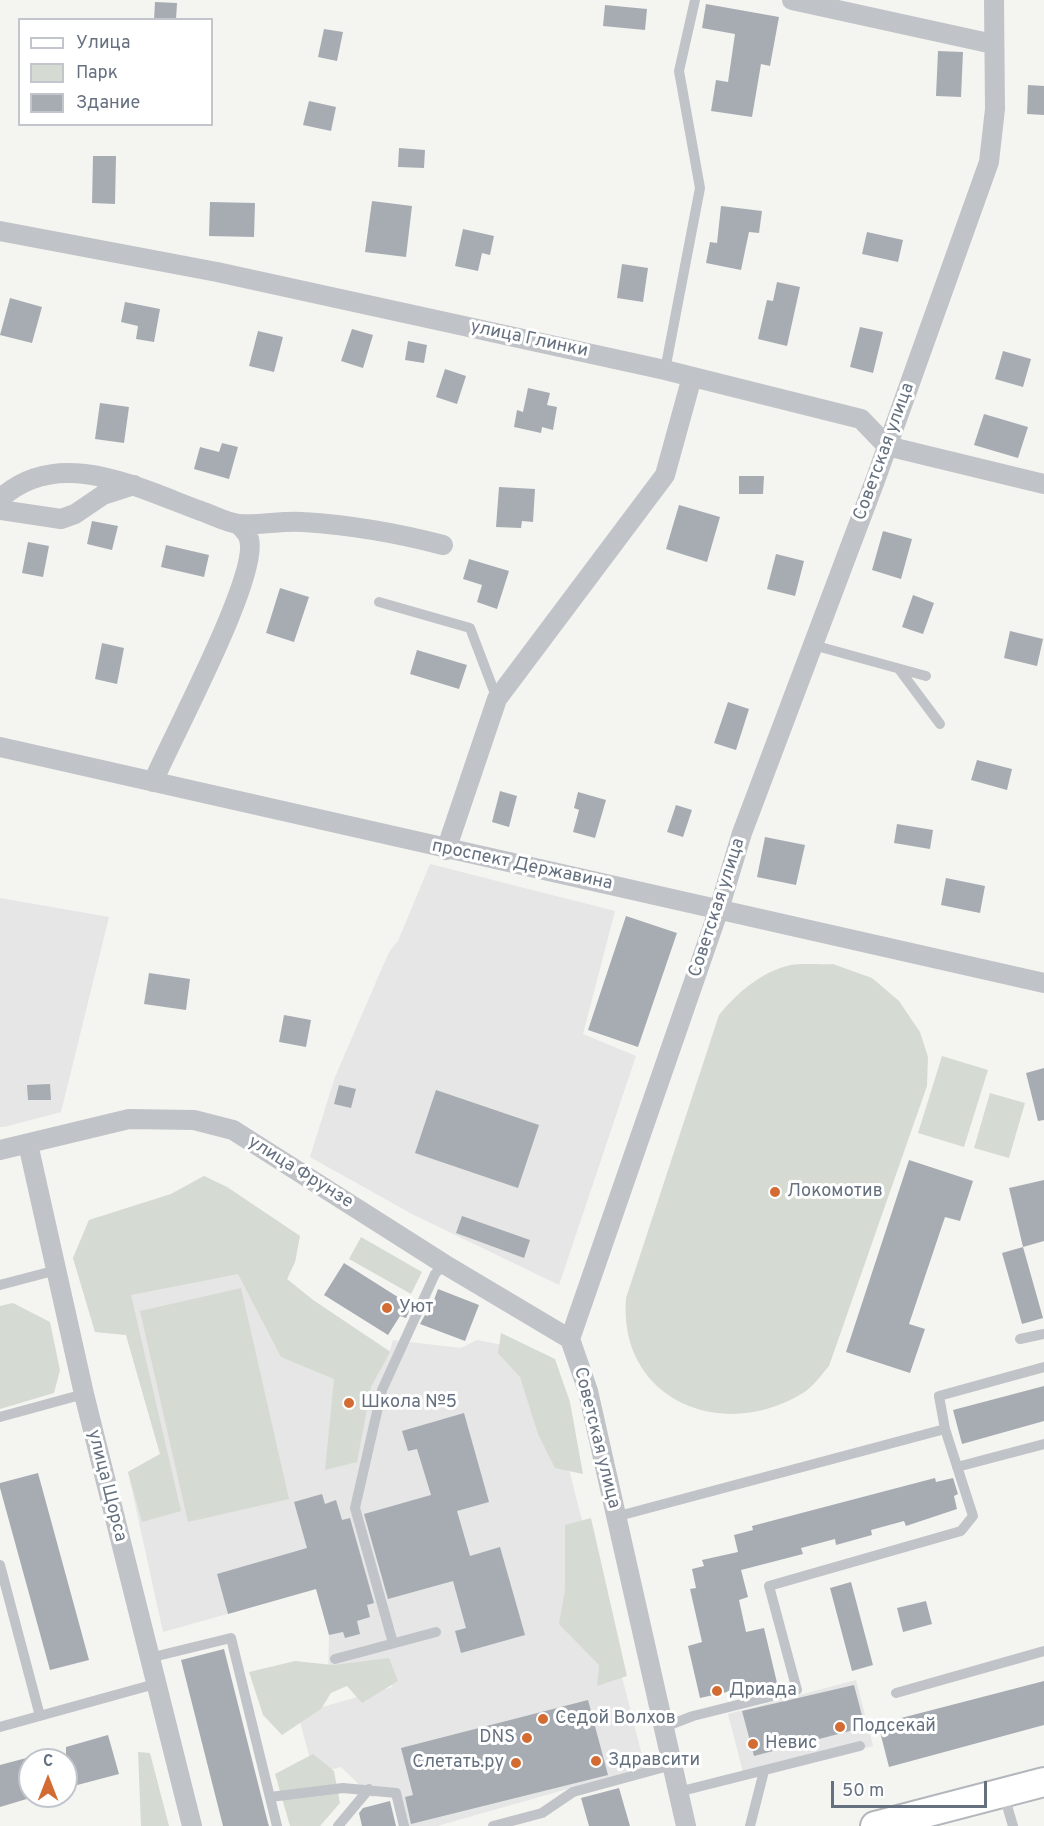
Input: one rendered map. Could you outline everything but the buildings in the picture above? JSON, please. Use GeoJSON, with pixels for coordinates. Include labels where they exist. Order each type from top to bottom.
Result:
{"type":"FeatureCollection","features":[{"type":"Feature","properties":{"kind":"main road"},"geometry":{"type":"LineString","coordinates":[[875,1826],[1044,1782]]}},
{"type":"Feature","properties":{"kind":"street"},"geometry":{"type":"LineString","coordinates":[[792,0],[993,44]]}},
{"type":"Feature","properties":{"kind":"street","name":"Советская улица"},"geometry":{"type":"LineString","coordinates":[[686,1826],[588,1391],[570,1339],[719,909],[742,833],[887,446],[989,162],[994,109],[994,0]]}},
{"type":"Feature","properties":{"kind":"street","name":"улица Глинки"},"geometry":{"type":"LineString","coordinates":[[0,231],[218,272],[665,370],[861,419],[887,446]]}},
{"type":"Feature","properties":{"kind":"street"},"geometry":{"type":"LineString","coordinates":[[446,850],[497,699],[665,475],[692,377]]}},
{"type":"Feature","properties":{"kind":"street"},"geometry":{"type":"LineString","coordinates":[[887,446],[1044,484]]}},
{"type":"Feature","properties":{"kind":"street"},"geometry":{"type":"LineString","coordinates":[[0,499],[14,486],[46,473],[75,471],[134,485],[238,524],[302,521],[393,532],[443,545]]}},
{"type":"Feature","properties":{"kind":"street"},"geometry":{"type":"LineString","coordinates":[[0,510],[61,519],[75,514],[103,495],[134,485]]}},
{"type":"Feature","properties":{"kind":"street"},"geometry":{"type":"LineString","coordinates":[[153,782],[184,712],[213,658],[249,559],[249,538],[238,524]]}},
{"type":"Feature","properties":{"kind":"street","name":"проспект Державина"},"geometry":{"type":"LineString","coordinates":[[0,747],[446,850],[1044,983]]}},
{"type":"Feature","properties":{"kind":"street","name":"улица Фрунзе"},"geometry":{"type":"LineString","coordinates":[[0,1150],[129,1119],[194,1120],[233,1130],[444,1264],[570,1339]]}},
{"type":"Feature","properties":{"kind":"street","name":"улица Щорса"},"geometry":{"type":"LineString","coordinates":[[28,1144],[84,1394],[192,1826]]}},
{"type":"Feature","properties":{"kind":"lane"},"geometry":{"type":"LineString","coordinates":[[665,370],[700,188],[679,71],[695,0]]}},
{"type":"Feature","properties":{"kind":"lane"},"geometry":{"type":"LineString","coordinates":[[379,602],[470,628],[497,699]]}},
{"type":"Feature","properties":{"kind":"lane"},"geometry":{"type":"LineString","coordinates":[[813,645],[926,676]]}},
{"type":"Feature","properties":{"kind":"lane"},"geometry":{"type":"LineString","coordinates":[[899,669],[940,724]]}},
{"type":"Feature","properties":{"kind":"lane"},"geometry":{"type":"LineString","coordinates":[[393,1643],[355,1508],[382,1390],[435,1274],[444,1264]]}},
{"type":"Feature","properties":{"kind":"lane"},"geometry":{"type":"LineString","coordinates":[[0,1285],[57,1270]]}},
{"type":"Feature","properties":{"kind":"lane"},"geometry":{"type":"LineString","coordinates":[[1020,1339],[1044,1334]]}},
{"type":"Feature","properties":{"kind":"lane"},"geometry":{"type":"LineString","coordinates":[[664,1727],[693,1716],[797,1690],[769,1586],[961,1531],[973,1516],[945,1429],[939,1396],[1044,1367]]}},
{"type":"Feature","properties":{"kind":"lane"},"geometry":{"type":"LineString","coordinates":[[0,1417],[84,1394]]}},
{"type":"Feature","properties":{"kind":"lane"},"geometry":{"type":"LineString","coordinates":[[615,1517],[945,1429]]}},
{"type":"Feature","properties":{"kind":"lane"},"geometry":{"type":"LineString","coordinates":[[957,1467],[1044,1444]]}},
{"type":"Feature","properties":{"kind":"lane"},"geometry":{"type":"LineString","coordinates":[[0,1566],[40,1716]]}},
{"type":"Feature","properties":{"kind":"lane"},"geometry":{"type":"LineString","coordinates":[[335,1659],[436,1632]]}},
{"type":"Feature","properties":{"kind":"lane"},"geometry":{"type":"LineString","coordinates":[[149,1658],[231,1638],[277,1826]]}},
{"type":"Feature","properties":{"kind":"lane"},"geometry":{"type":"LineString","coordinates":[[896,1693],[1044,1651]]}},
{"type":"Feature","properties":{"kind":"lane"},"geometry":{"type":"LineString","coordinates":[[0,1727],[155,1684]]}},
{"type":"Feature","properties":{"kind":"lane"},"geometry":{"type":"LineString","coordinates":[[678,1792],[860,1746]]}},
{"type":"Feature","properties":{"kind":"lane"},"geometry":{"type":"LineString","coordinates":[[493,1826],[542,1813],[573,1792],[672,1765]]}},
{"type":"Feature","properties":{"kind":"lane"},"geometry":{"type":"LineString","coordinates":[[750,1826],[764,1771]]}},
{"type":"Feature","properties":{"kind":"lane"},"geometry":{"type":"LineString","coordinates":[[270,1797],[343,1788],[396,1793],[404,1826]]}},
{"type":"Feature","properties":{"kind":"lane"},"geometry":{"type":"LineString","coordinates":[[338,1826],[369,1789]]}},
{"type":"Feature","properties":{"kind":"lane"},"geometry":{"type":"LineString","coordinates":[[1003,1792],[1013,1826]]}},
{"type":"Feature","properties":{"kind":"shaded area"},"geometry":{"type":"Polygon","coordinates":[[[430,864],[615,911],[583,1034],[636,1056],[559,1285],[412,1214],[310,1157],[335,1077],[389,952],[398,941],[430,864]]]}},
{"type":"Feature","properties":{"kind":"shaded area"},"geometry":{"type":"Polygon","coordinates":[[[0,898],[109,917],[61,1112],[4,1127],[0,1127],[0,898]]]}},
{"type":"Feature","properties":{"kind":"shaded area","name":"Школа №5"},"geometry":{"type":"Polygon","coordinates":[[[204,1176],[227,1187],[300,1236],[295,1262],[287,1279],[313,1300],[390,1351],[393,1340],[461,1348],[477,1340],[539,1352],[645,1767],[437,1826],[400,1826],[391,1792],[372,1797],[341,1767],[314,1774],[298,1714],[392,1687],[386,1663],[328,1675],[329,1635],[316,1589],[163,1632],[128,1472],[160,1454],[126,1335],[95,1332],[73,1258],[89,1220],[171,1194],[204,1176]]]}},
{"type":"Feature","properties":{"kind":"shaded area"},"geometry":{"type":"Polygon","coordinates":[[[856,1680],[873,1746],[745,1780],[728,1714],[856,1680]]]}},
{"type":"Feature","properties":{"kind":"green space","name":"Локомотив"},"geometry":{"type":"Polygon","coordinates":[[[833,964],[872,978],[899,1001],[920,1032],[928,1057],[927,1086],[829,1366],[803,1393],[772,1407],[740,1414],[709,1412],[681,1402],[657,1386],[639,1363],[628,1333],[626,1298],[719,1015],[742,991],[770,972],[791,965],[833,964]]]}},
{"type":"Feature","properties":{"kind":"green space"},"geometry":{"type":"Polygon","coordinates":[[[942,1056],[988,1070],[964,1147],[918,1133],[942,1056]]]}},
{"type":"Feature","properties":{"kind":"green space"},"geometry":{"type":"Polygon","coordinates":[[[990,1093],[1025,1103],[1009,1158],[974,1148],[990,1093]]]}},
{"type":"Feature","properties":{"kind":"green space"},"geometry":{"type":"Polygon","coordinates":[[[204,1176],[227,1187],[300,1236],[295,1262],[287,1279],[313,1300],[390,1352],[371,1387],[357,1462],[325,1470],[334,1379],[281,1357],[238,1274],[131,1295],[181,1511],[142,1522],[128,1472],[160,1454],[126,1335],[95,1332],[73,1258],[89,1220],[171,1194],[204,1176]]]}},
{"type":"Feature","properties":{"kind":"green space"},"geometry":{"type":"Polygon","coordinates":[[[361,1237],[422,1272],[411,1294],[349,1259],[361,1237]]]}},
{"type":"Feature","properties":{"kind":"green space"},"geometry":{"type":"Polygon","coordinates":[[[241,1288],[289,1499],[188,1522],[140,1311],[241,1288]]]}},
{"type":"Feature","properties":{"kind":"green space"},"geometry":{"type":"Polygon","coordinates":[[[13,1303],[50,1322],[60,1370],[54,1393],[0,1409],[0,1306],[13,1303]]]}},
{"type":"Feature","properties":{"kind":"green space"},"geometry":{"type":"Polygon","coordinates":[[[501,1333],[555,1359],[570,1402],[583,1474],[555,1468],[538,1434],[520,1377],[498,1353],[501,1333]]]}},
{"type":"Feature","properties":{"kind":"green space"},"geometry":{"type":"Polygon","coordinates":[[[591,1518],[627,1676],[597,1686],[599,1665],[559,1624],[565,1590],[565,1525],[591,1518]]]}},
{"type":"Feature","properties":{"kind":"green space"},"geometry":{"type":"Polygon","coordinates":[[[389,1658],[398,1681],[362,1703],[347,1686],[331,1693],[321,1709],[282,1735],[263,1715],[249,1672],[295,1661],[333,1665],[389,1658]]]}},
{"type":"Feature","properties":{"kind":"green space"},"geometry":{"type":"Polygon","coordinates":[[[138,1752],[150,1753],[169,1826],[141,1826],[138,1752]]]}},
{"type":"Feature","properties":{"kind":"green space"},"geometry":{"type":"Polygon","coordinates":[[[313,1754],[334,1771],[340,1803],[320,1826],[290,1826],[275,1774],[313,1754]]]}},
{"type":"Feature","properties":{"kind":"place","name":"Локомотив"},"geometry":{"type":"Point","coordinates":[775,1192]}},
{"type":"Feature","properties":{"kind":"place","name":"Уют"},"geometry":{"type":"Point","coordinates":[387,1308]}},
{"type":"Feature","properties":{"kind":"place","name":"Школа №5"},"geometry":{"type":"Point","coordinates":[349,1403]}},
{"type":"Feature","properties":{"kind":"place","name":"Дриада"},"geometry":{"type":"Point","coordinates":[717,1691]}},
{"type":"Feature","properties":{"kind":"place","name":"Седой Волхов"},"geometry":{"type":"Point","coordinates":[543,1719]}},
{"type":"Feature","properties":{"kind":"place","name":"Подсекай"},"geometry":{"type":"Point","coordinates":[840,1727]}},
{"type":"Feature","properties":{"kind":"place","name":"DNS"},"geometry":{"type":"Point","coordinates":[527,1738]}},
{"type":"Feature","properties":{"kind":"place","name":"Невис"},"geometry":{"type":"Point","coordinates":[753,1744]}},
{"type":"Feature","properties":{"kind":"place","name":"Здравсити"},"geometry":{"type":"Point","coordinates":[596,1761]}},
{"type":"Feature","properties":{"kind":"place","name":"Слетать.ру"},"geometry":{"type":"Point","coordinates":[516,1763]}}]}
